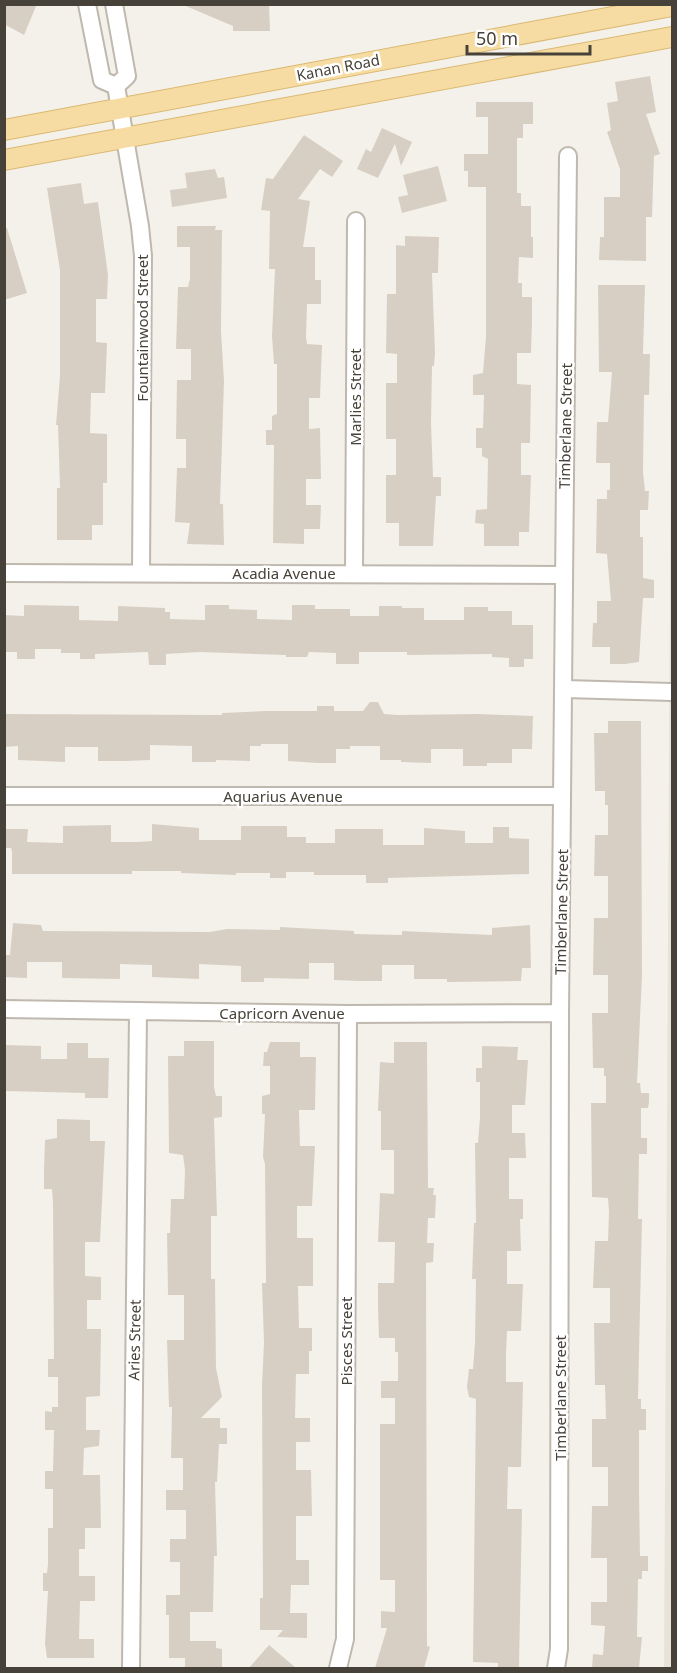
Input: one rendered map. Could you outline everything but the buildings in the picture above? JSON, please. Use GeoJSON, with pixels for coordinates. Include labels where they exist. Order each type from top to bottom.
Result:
{"type":"FeatureCollection","features":[{"type":"Feature","properties":{"kind":"main road","name":"Kanan Road"},"geometry":{"type":"LineString","coordinates":[[4,130],[672,6]]}},
{"type":"Feature","properties":{"kind":"main road","name":"Kanan Road"},"geometry":{"type":"LineString","coordinates":[[4,160],[672,37]]}},
{"type":"Feature","properties":{"kind":"street","name":"Fountainwood Street"},"geometry":{"type":"LineString","coordinates":[[87,4],[102,80],[116,86]]}},
{"type":"Feature","properties":{"kind":"street","name":"Fountainwood Street"},"geometry":{"type":"LineString","coordinates":[[114,4],[127,76],[116,86]]}},
{"type":"Feature","properties":{"kind":"street","name":"Fountainwood Street"},"geometry":{"type":"LineString","coordinates":[[116,86],[143,256],[141,573]]}},
{"type":"Feature","properties":{"kind":"street","name":"Timberlane Street"},"geometry":{"type":"LineString","coordinates":[[556,1668],[559,1649],[561,1437],[560,1013],[565,689],[568,156]]}},
{"type":"Feature","properties":{"kind":"street","name":"Marlies Street"},"geometry":{"type":"LineString","coordinates":[[354,573],[356,221]]}},
{"type":"Feature","properties":{"kind":"street","name":"Acadia Avenue"},"geometry":{"type":"LineString","coordinates":[[4,573],[564,574]]}},
{"type":"Feature","properties":{"kind":"street"},"geometry":{"type":"LineString","coordinates":[[565,689],[672,692]]}},
{"type":"Feature","properties":{"kind":"street","name":"Aquarius Avenue"},"geometry":{"type":"LineString","coordinates":[[4,796],[562,796]]}},
{"type":"Feature","properties":{"kind":"street","name":"Capricorn Avenue"},"geometry":{"type":"LineString","coordinates":[[4,1009],[348,1014],[560,1013]]}},
{"type":"Feature","properties":{"kind":"street","name":"Aries Street"},"geometry":{"type":"LineString","coordinates":[[131,1668],[138,1012]]}},
{"type":"Feature","properties":{"kind":"street","name":"Pisces Street"},"geometry":{"type":"LineString","coordinates":[[338,1668],[345,1639],[348,1014]]}},
{"type":"Feature","properties":{"kind":"shaded area"},"geometry":{"type":"Polygon","coordinates":[[[672,207],[672,1668],[664,1668],[672,207]]]}}]}
